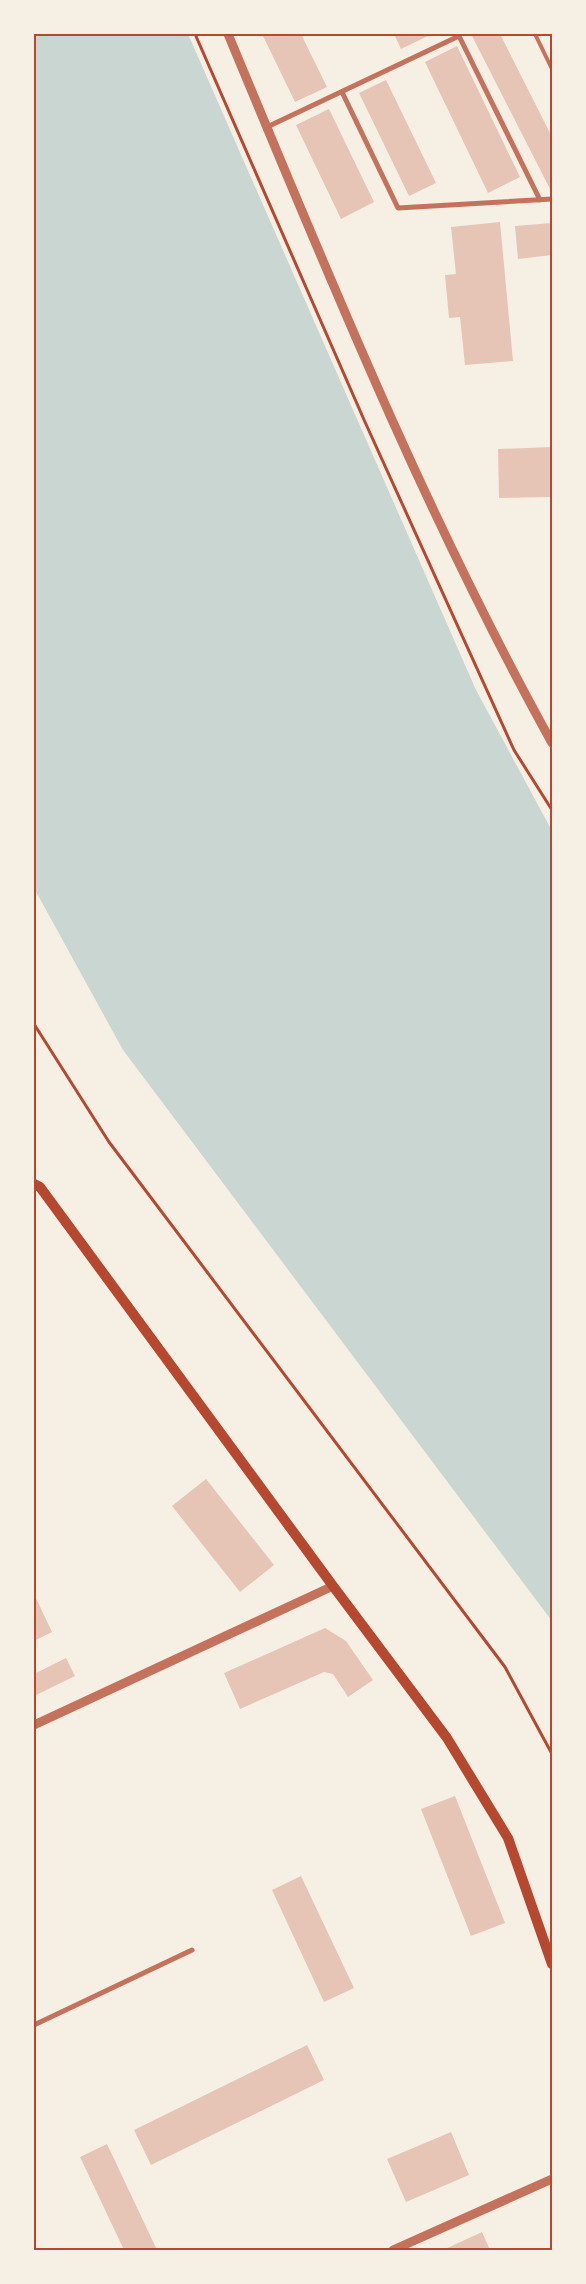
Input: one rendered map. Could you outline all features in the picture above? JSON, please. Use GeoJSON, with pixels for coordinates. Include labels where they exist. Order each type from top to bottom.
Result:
{"type":"FeatureCollection","features":[{"type":"Feature","properties":{"kind":"main road"},"geometry":{"type":"LineString","coordinates":[[34,1184],[40,1187],[46,1195],[447,1738],[508,1838],[552,1964]]}},
{"type":"Feature","properties":{"kind":"street"},"geometry":{"type":"LineString","coordinates":[[228,34],[408,456],[504,656],[552,743]]}},
{"type":"Feature","properties":{"kind":"street"},"geometry":{"type":"LineString","coordinates":[[267,127],[458,35],[540,200]]}},
{"type":"Feature","properties":{"kind":"street"},"geometry":{"type":"LineString","coordinates":[[342,92],[398,208],[552,199]]}},
{"type":"Feature","properties":{"kind":"street"},"geometry":{"type":"LineString","coordinates":[[34,1725],[333,1586]]}},
{"type":"Feature","properties":{"kind":"street"},"geometry":{"type":"LineString","coordinates":[[34,2025],[192,1950]]}},
{"type":"Feature","properties":{"kind":"street"},"geometry":{"type":"LineString","coordinates":[[392,2250],[552,2179]]}},
{"type":"Feature","properties":{"kind":"lane"},"geometry":{"type":"LineString","coordinates":[[534,34],[552,69]]}},
{"type":"Feature","properties":{"kind":"path"},"geometry":{"type":"LineString","coordinates":[[195,34],[365,422],[514,750],[552,810]]}},
{"type":"Feature","properties":{"kind":"path"},"geometry":{"type":"LineString","coordinates":[[34,1024],[109,1142],[505,1667],[552,1754]]}},
{"type":"Feature","properties":{"kind":"shaded area"},"geometry":{"type":"Polygon","coordinates":[[[34,34],[188,34],[476,690],[552,831],[552,1621],[123,1050],[34,888],[34,34]]]}},
{"type":"Feature","properties":{"kind":"building"},"geometry":{"type":"Polygon","coordinates":[[[262,34],[301,34],[327,87],[295,102],[262,34]]]}},
{"type":"Feature","properties":{"kind":"building"},"geometry":{"type":"Polygon","coordinates":[[[394,34],[427,34],[428,36],[401,49],[394,34]]]}},
{"type":"Feature","properties":{"kind":"building"},"geometry":{"type":"Polygon","coordinates":[[[471,34],[500,34],[552,137],[552,188],[550,189],[471,34]]]}},
{"type":"Feature","properties":{"kind":"building"},"geometry":{"type":"Polygon","coordinates":[[[457,46],[520,177],[488,193],[425,62],[457,46]]]}},
{"type":"Feature","properties":{"kind":"building"},"geometry":{"type":"Polygon","coordinates":[[[386,80],[436,183],[409,196],[359,93],[386,80]]]}},
{"type":"Feature","properties":{"kind":"building"},"geometry":{"type":"Polygon","coordinates":[[[329,109],[374,202],[341,219],[296,125],[329,109]]]}},
{"type":"Feature","properties":{"kind":"building"},"geometry":{"type":"Polygon","coordinates":[[[500,222],[513,361],[465,365],[460,317],[449,318],[445,275],[456,274],[451,227],[500,222]]]}},
{"type":"Feature","properties":{"kind":"building"},"geometry":{"type":"Polygon","coordinates":[[[552,223],[552,255],[518,259],[515,226],[552,223]]]}},
{"type":"Feature","properties":{"kind":"building"},"geometry":{"type":"Polygon","coordinates":[[[552,447],[552,497],[499,498],[498,449],[552,447]]]}},
{"type":"Feature","properties":{"kind":"building"},"geometry":{"type":"Polygon","coordinates":[[[206,1479],[274,1565],[240,1592],[172,1506],[206,1479]]]}},
{"type":"Feature","properties":{"kind":"building"},"geometry":{"type":"Polygon","coordinates":[[[34,1594],[52,1632],[34,1641],[34,1594]]]}},
{"type":"Feature","properties":{"kind":"building"},"geometry":{"type":"Polygon","coordinates":[[[325,1628],[346,1641],[373,1680],[348,1697],[333,1674],[324,1672],[240,1709],[224,1673],[325,1628]]]}},
{"type":"Feature","properties":{"kind":"building"},"geometry":{"type":"Polygon","coordinates":[[[66,1658],[75,1676],[34,1696],[34,1674],[66,1658]]]}},
{"type":"Feature","properties":{"kind":"building"},"geometry":{"type":"Polygon","coordinates":[[[455,1796],[505,1923],[471,1936],[421,1809],[455,1796]]]}},
{"type":"Feature","properties":{"kind":"building"},"geometry":{"type":"Polygon","coordinates":[[[301,1876],[354,1988],[324,2002],[272,1890],[301,1876]]]}},
{"type":"Feature","properties":{"kind":"building"},"geometry":{"type":"Polygon","coordinates":[[[307,2045],[324,2080],[151,2165],[134,2130],[307,2045]]]}},
{"type":"Feature","properties":{"kind":"building"},"geometry":{"type":"Polygon","coordinates":[[[451,2132],[469,2175],[406,2202],[387,2159],[451,2132]]]}},
{"type":"Feature","properties":{"kind":"building"},"geometry":{"type":"Polygon","coordinates":[[[107,2144],[157,2250],[124,2250],[80,2157],[107,2144]]]}},
{"type":"Feature","properties":{"kind":"building"},"geometry":{"type":"Polygon","coordinates":[[[482,2232],[490,2250],[443,2250],[482,2232]]]}}]}
